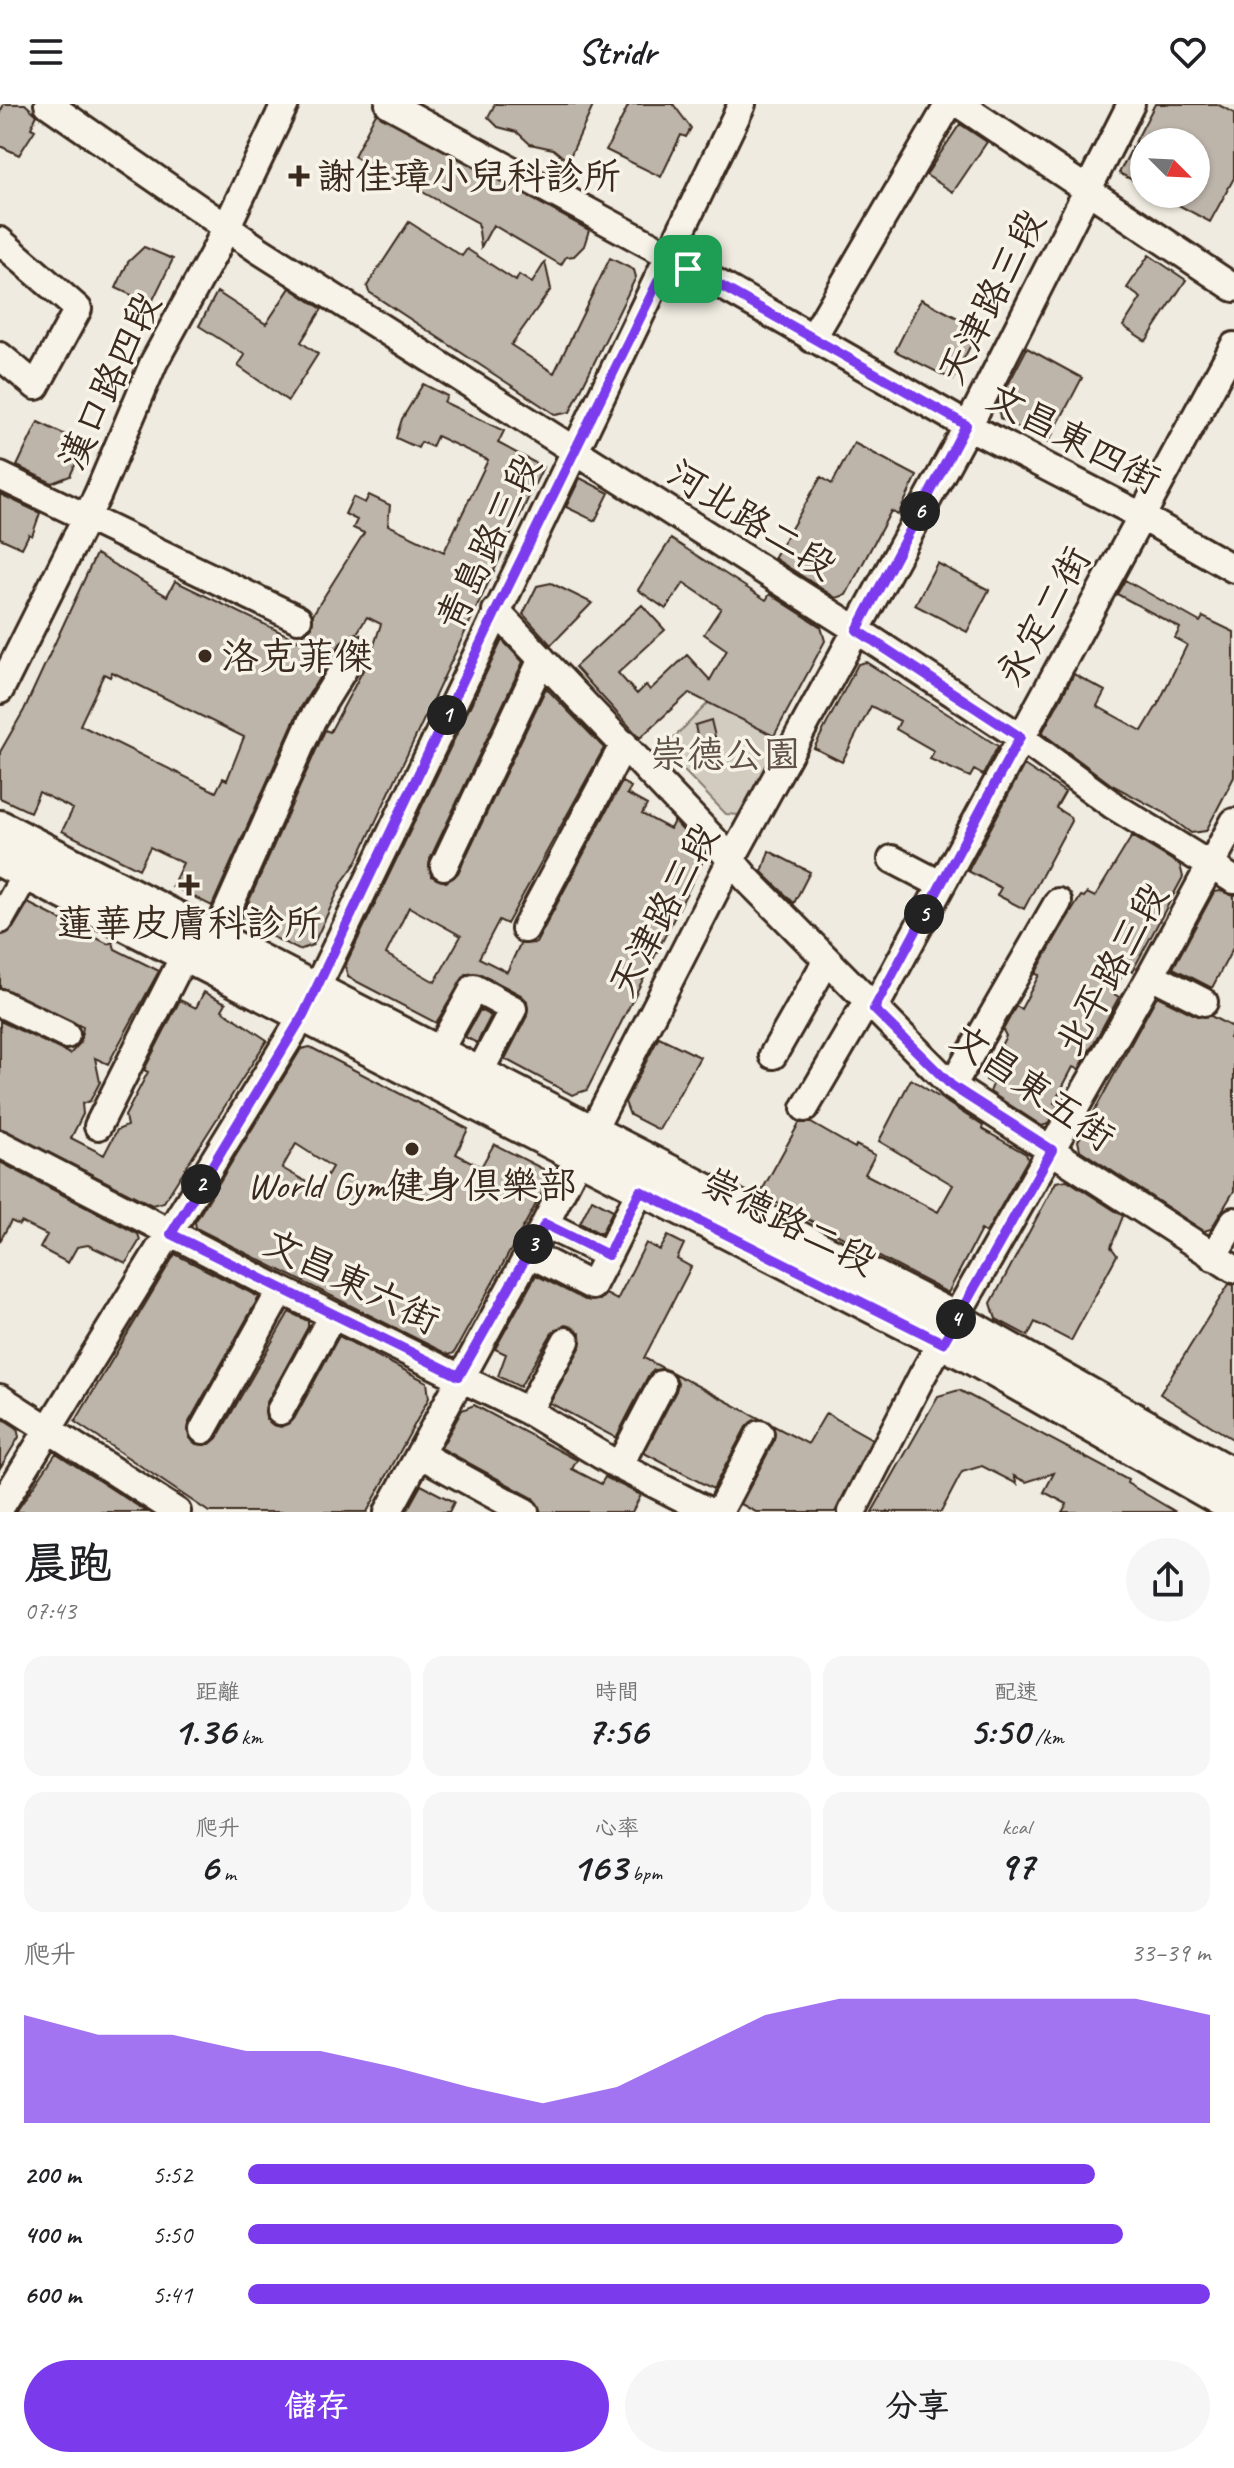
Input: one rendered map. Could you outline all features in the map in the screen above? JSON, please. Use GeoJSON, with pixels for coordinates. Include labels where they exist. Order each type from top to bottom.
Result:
{"type":"FeatureCollection","features":[{"type":"Feature","properties":{"kind":"main road"},"geometry":{"type":"LineString","coordinates":[[0,827],[215,938],[310,1002]]}},
{"type":"Feature","properties":{"kind":"main road"},"geometry":{"type":"LineString","coordinates":[[13,867],[185,954],[310,1002]]}},
{"type":"Feature","properties":{"kind":"main road","name":"崇德路二段"},"geometry":{"type":"LineString","coordinates":[[310,1002],[438,1053],[478,1075],[584,1146],[640,1191],[950,1331],[1234,1507]]}},
{"type":"Feature","properties":{"kind":"main road","name":"崇德路二段"},"geometry":{"type":"LineString","coordinates":[[310,1002],[584,1146],[1234,1476]]}},
{"type":"Feature","properties":{"kind":"street","name":"漢口路四段"},"geometry":{"type":"LineString","coordinates":[[0,690],[164,367],[285,104]]}},
{"type":"Feature","properties":{"kind":"street","name":"文昌東四街"},"geometry":{"type":"LineString","coordinates":[[389,104],[426,114],[812,339],[1234,569]]}},
{"type":"Feature","properties":{"kind":"street","name":"青島路三段"},"geometry":{"type":"LineString","coordinates":[[0,1508],[171,1234],[310,1002],[742,104]]}},
{"type":"Feature","properties":{"kind":"street"},"geometry":{"type":"LineString","coordinates":[[812,339],[949,104]]}},
{"type":"Feature","properties":{"kind":"street"},"geometry":{"type":"LineString","coordinates":[[959,104],[1234,288]]}},
{"type":"Feature","properties":{"kind":"street","name":"天津路三段"},"geometry":{"type":"LineString","coordinates":[[388,1512],[421,1455],[459,1376],[545,1224],[731,860],[966,425],[1131,104]]}},
{"type":"Feature","properties":{"kind":"street","name":"河北路二段"},"geometry":{"type":"LineString","coordinates":[[51,105],[226,227],[857,630],[1020,737],[1114,806],[1223,874]]}},
{"type":"Feature","properties":{"kind":"street"},"geometry":{"type":"LineString","coordinates":[[0,241],[78,309],[36,386],[0,356]]}},
{"type":"Feature","properties":{"kind":"street","name":"永定二街"},"geometry":{"type":"LineString","coordinates":[[805,1108],[871,1005],[940,884],[1234,346]]}},
{"type":"Feature","properties":{"kind":"street"},"geometry":{"type":"LineString","coordinates":[[0,476],[298,619]]}},
{"type":"Feature","properties":{"kind":"street","name":"文昌東五街"},"geometry":{"type":"LineString","coordinates":[[496,611],[731,860],[952,1086],[1224,1263]]}},
{"type":"Feature","properties":{"kind":"street"},"geometry":{"type":"LineString","coordinates":[[215,938],[312,720],[356,649]]}},
{"type":"Feature","properties":{"kind":"street"},"geometry":{"type":"LineString","coordinates":[[444,866],[542,659]]}},
{"type":"Feature","properties":{"kind":"street"},"geometry":{"type":"LineString","coordinates":[[525,929],[624,744]]}},
{"type":"Feature","properties":{"kind":"street","name":"北平路三段"},"geometry":{"type":"LineString","coordinates":[[852,1512],[950,1331],[1151,975],[1223,874],[1234,822]]}},
{"type":"Feature","properties":{"kind":"street"},"geometry":{"type":"LineString","coordinates":[[892,859],[940,884]]}},
{"type":"Feature","properties":{"kind":"street"},"geometry":{"type":"LineString","coordinates":[[0,920],[13,867]]}},
{"type":"Feature","properties":{"kind":"street"},"geometry":{"type":"LineString","coordinates":[[952,1086],[1058,902]]}},
{"type":"Feature","properties":{"kind":"street"},"geometry":{"type":"LineString","coordinates":[[98,1126],[185,954]]}},
{"type":"Feature","properties":{"kind":"street"},"geometry":{"type":"LineString","coordinates":[[773,1055],[827,960]]}},
{"type":"Feature","properties":{"kind":"street"},"geometry":{"type":"LineString","coordinates":[[1151,975],[1204,1002]]}},
{"type":"Feature","properties":{"kind":"street"},"geometry":{"type":"LineString","coordinates":[[438,1053],[474,988],[513,1009],[478,1075]]}},
{"type":"Feature","properties":{"kind":"street"},"geometry":{"type":"LineString","coordinates":[[0,1003],[66,1035]]}},
{"type":"Feature","properties":{"kind":"street","name":"文昌東六街"},"geometry":{"type":"LineString","coordinates":[[0,1144],[332,1316],[528,1411],[619,1466],[710,1512]]}},
{"type":"Feature","properties":{"kind":"street"},"geometry":{"type":"LineString","coordinates":[[528,1253],[592,1286],[640,1191]]}},
{"type":"Feature","properties":{"kind":"street"},"geometry":{"type":"LineString","coordinates":[[1224,1263],[1234,1221]]}},
{"type":"Feature","properties":{"kind":"street"},"geometry":{"type":"LineString","coordinates":[[545,1224],[608,1255]]}},
{"type":"Feature","properties":{"kind":"street"},"geometry":{"type":"LineString","coordinates":[[203,1430],[281,1290]]}},
{"type":"Feature","properties":{"kind":"street"},"geometry":{"type":"LineString","coordinates":[[280,1411],[332,1316]]}},
{"type":"Feature","properties":{"kind":"street"},"geometry":{"type":"LineString","coordinates":[[528,1411],[566,1341]]}},
{"type":"Feature","properties":{"kind":"street"},"geometry":{"type":"LineString","coordinates":[[619,1466],[662,1384]]}},
{"type":"Feature","properties":{"kind":"street"},"geometry":{"type":"LineString","coordinates":[[0,1398],[177,1512]]}},
{"type":"Feature","properties":{"kind":"street"},"geometry":{"type":"LineString","coordinates":[[719,1512],[760,1434]]}},
{"type":"Feature","properties":{"kind":"street"},"geometry":{"type":"LineString","coordinates":[[421,1455],[525,1512]]}},
{"type":"Feature","properties":{"kind":"green space","name":"崇德公園"},"geometry":{"type":"Polygon","coordinates":[[[712,699],[782,741],[739,815],[726,814],[663,749],[712,699]]]}},
{"type":"Feature","properties":{"kind":"building"},"geometry":{"type":"Polygon","coordinates":[[[4,104],[25,104],[37,115],[31,128],[35,130],[19,155],[0,146],[0,112],[4,104]]]}},
{"type":"Feature","properties":{"kind":"building"},"geometry":{"type":"Polygon","coordinates":[[[495,104],[594,104],[568,161],[553,149],[530,144],[517,132],[498,127],[488,117],[495,104]]]}},
{"type":"Feature","properties":{"kind":"building"},"geometry":{"type":"Polygon","coordinates":[[[629,104],[673,104],[691,128],[686,137],[681,135],[661,177],[606,150],[629,104]]]}},
{"type":"Feature","properties":{"kind":"building"},"geometry":{"type":"Polygon","coordinates":[[[1155,104],[1217,104],[1234,113],[1234,178],[1210,222],[1184,208],[1210,208],[1210,128],[1142,128],[1155,104]]]}},
{"type":"Feature","properties":{"kind":"building"},"geometry":{"type":"Polygon","coordinates":[[[376,113],[589,230],[584,246],[574,256],[566,257],[561,265],[493,225],[481,247],[478,223],[410,185],[408,188],[354,156],[376,113]]]}},
{"type":"Feature","properties":{"kind":"building"},"geometry":{"type":"Polygon","coordinates":[[[960,124],[987,142],[953,192],[926,175],[960,124]]]}},
{"type":"Feature","properties":{"kind":"building"},"geometry":{"type":"Polygon","coordinates":[[[1130,152],[1130,179],[1119,173],[1130,152]]]}},
{"type":"Feature","properties":{"kind":"building"},"geometry":{"type":"Polygon","coordinates":[[[409,222],[462,256],[467,249],[516,281],[519,275],[532,283],[545,262],[551,289],[511,345],[554,373],[610,258],[634,270],[636,277],[570,412],[556,415],[369,292],[367,286],[409,222]]]}},
{"type":"Feature","properties":{"kind":"building"},"geometry":{"type":"Polygon","coordinates":[[[144,247],[173,259],[151,304],[116,288],[128,262],[144,247]]]}},
{"type":"Feature","properties":{"kind":"building"},"geometry":{"type":"Polygon","coordinates":[[[1149,255],[1186,280],[1146,341],[1123,326],[1141,298],[1127,288],[1149,255]]]}},
{"type":"Feature","properties":{"kind":"building"},"geometry":{"type":"Polygon","coordinates":[[[290,288],[322,309],[301,342],[318,354],[288,401],[238,366],[245,355],[199,326],[217,292],[266,324],[290,288]]]}},
{"type":"Feature","properties":{"kind":"building"},"geometry":{"type":"Polygon","coordinates":[[[921,299],[979,329],[953,380],[895,351],[921,299]]]}},
{"type":"Feature","properties":{"kind":"building"},"geometry":{"type":"Polygon","coordinates":[[[1027,348],[1082,378],[1048,443],[1000,418],[998,404],[1027,348]]]}},
{"type":"Feature","properties":{"kind":"building"},"geometry":{"type":"Polygon","coordinates":[[[423,384],[447,396],[444,402],[504,431],[498,443],[543,467],[356,863],[343,881],[313,945],[299,950],[240,921],[325,730],[330,732],[370,657],[381,624],[367,617],[357,633],[342,641],[298,712],[212,906],[172,886],[183,863],[150,847],[139,869],[62,831],[73,809],[39,792],[30,812],[0,798],[0,752],[24,710],[96,554],[167,596],[175,581],[297,640],[312,627],[313,614],[364,533],[353,528],[357,520],[345,514],[353,497],[365,503],[369,495],[390,505],[388,525],[444,552],[488,460],[437,436],[432,447],[421,442],[418,448],[396,438],[402,419],[423,384]],[[112,672],[110,677],[104,674],[80,725],[216,792],[223,778],[227,780],[244,737],[112,672]]]}},
{"type":"Feature","properties":{"kind":"building"},"geometry":{"type":"Polygon","coordinates":[[[38,422],[85,444],[70,476],[52,483],[17,466],[38,422]]]}},
{"type":"Feature","properties":{"kind":"building"},"geometry":{"type":"Polygon","coordinates":[[[854,443],[917,476],[898,515],[891,511],[846,595],[836,598],[774,558],[821,477],[832,484],[854,443]]]}},
{"type":"Feature","properties":{"kind":"building"},"geometry":{"type":"Polygon","coordinates":[[[580,478],[609,493],[595,521],[566,507],[580,478]]]}},
{"type":"Feature","properties":{"kind":"building"},"geometry":{"type":"Polygon","coordinates":[[[0,494],[40,513],[32,536],[29,534],[22,548],[0,538],[0,494]]]}},
{"type":"Feature","properties":{"kind":"building"},"geometry":{"type":"Polygon","coordinates":[[[671,539],[766,600],[770,594],[821,627],[825,641],[774,736],[689,693],[640,738],[575,667],[642,605],[665,630],[618,673],[637,694],[646,685],[650,690],[687,655],[710,680],[727,650],[704,634],[721,608],[684,583],[666,609],[638,590],[671,539]]]}},
{"type":"Feature","properties":{"kind":"building"},"geometry":{"type":"Polygon","coordinates":[[[937,563],[989,590],[967,632],[915,605],[937,563]]]}},
{"type":"Feature","properties":{"kind":"building"},"geometry":{"type":"Polygon","coordinates":[[[1125,580],[1200,622],[1203,617],[1234,632],[1234,777],[1206,831],[1191,833],[1163,812],[1112,785],[1042,733],[1074,674],[1105,691],[1097,706],[1142,731],[1158,704],[1187,645],[1175,638],[1180,628],[1117,594],[1125,580]]]}},
{"type":"Feature","properties":{"kind":"building"},"geometry":{"type":"Polygon","coordinates":[[[551,583],[592,603],[551,645],[523,614],[537,586],[551,583]]]}},
{"type":"Feature","properties":{"kind":"building"},"geometry":{"type":"Polygon","coordinates":[[[502,640],[523,662],[430,859],[431,876],[446,882],[458,873],[546,688],[604,748],[507,924],[499,920],[479,958],[507,972],[520,944],[536,943],[622,782],[631,787],[627,794],[647,805],[642,814],[670,829],[674,821],[706,855],[587,1090],[572,1095],[505,1059],[527,1016],[527,1001],[521,995],[481,974],[466,974],[436,1023],[348,977],[345,966],[502,640]],[[409,907],[386,954],[435,982],[461,936],[409,907]]]}},
{"type":"Feature","properties":{"kind":"building"},"geometry":{"type":"Polygon","coordinates":[[[866,662],[998,746],[983,775],[974,770],[970,777],[930,759],[934,751],[896,729],[900,721],[871,706],[842,762],[814,748],[858,664],[866,662]]]}},
{"type":"Feature","properties":{"kind":"building"},"geometry":{"type":"Polygon","coordinates":[[[711,720],[716,741],[699,746],[695,725],[711,720]]]}},
{"type":"Feature","properties":{"kind":"building"},"geometry":{"type":"Polygon","coordinates":[[[1024,765],[1065,792],[1056,808],[1071,821],[1024,909],[997,895],[1001,888],[968,871],[1024,765]]]}},
{"type":"Feature","properties":{"kind":"building"},"geometry":{"type":"Polygon","coordinates":[[[1132,836],[1180,865],[1183,877],[1132,972],[1126,969],[1112,993],[1119,997],[1079,1069],[1073,1067],[1054,1103],[1058,1105],[1048,1124],[1042,1126],[990,1092],[993,1084],[986,1080],[986,1074],[1006,1036],[1003,1030],[1016,1006],[1021,1009],[1039,975],[1035,974],[1060,930],[1081,896],[1087,893],[1095,897],[1132,836]]]}},
{"type":"Feature","properties":{"kind":"building"},"geometry":{"type":"Polygon","coordinates":[[[769,851],[810,872],[794,903],[762,872],[769,851]]]}},
{"type":"Feature","properties":{"kind":"building"},"geometry":{"type":"Polygon","coordinates":[[[1214,892],[1234,896],[1234,946],[1212,988],[1173,968],[1214,892]]]}},
{"type":"Feature","properties":{"kind":"building"},"geometry":{"type":"Polygon","coordinates":[[[28,903],[108,944],[113,942],[115,949],[159,971],[108,1064],[95,1058],[100,1082],[90,1101],[82,1104],[83,1114],[71,1138],[104,1155],[117,1130],[127,1126],[125,1116],[148,1072],[144,1070],[180,1000],[196,1008],[204,992],[226,1003],[222,1010],[267,1040],[164,1202],[152,1205],[0,1128],[0,1021],[70,1054],[80,1043],[83,1027],[0,987],[0,936],[13,928],[28,903]]]}},
{"type":"Feature","properties":{"kind":"building"},"geometry":{"type":"Polygon","coordinates":[[[1157,996],[1197,1016],[1211,1016],[1234,1028],[1229,1038],[1234,1041],[1234,1191],[1211,1229],[1204,1231],[1080,1150],[1078,1141],[1157,996]]]}},
{"type":"Feature","properties":{"kind":"building"},"geometry":{"type":"Polygon","coordinates":[[[480,1010],[491,1016],[477,1043],[465,1037],[480,1010]]]}},
{"type":"Feature","properties":{"kind":"building"},"geometry":{"type":"Polygon","coordinates":[[[659,1037],[700,1057],[659,1130],[630,1115],[625,1102],[659,1037]]]}},
{"type":"Feature","properties":{"kind":"building"},"geometry":{"type":"Polygon","coordinates":[[[310,1047],[468,1129],[456,1154],[481,1167],[494,1144],[543,1169],[547,1184],[454,1353],[449,1355],[196,1228],[195,1222],[301,1049],[310,1047]],[[296,1144],[282,1168],[319,1189],[332,1167],[296,1144]]]}},
{"type":"Feature","properties":{"kind":"building"},"geometry":{"type":"Polygon","coordinates":[[[911,1079],[983,1126],[982,1129],[1026,1154],[1028,1159],[986,1233],[981,1230],[948,1293],[760,1194],[799,1123],[811,1123],[855,1148],[856,1145],[875,1155],[865,1174],[938,1212],[953,1185],[879,1141],[911,1079]]]}},
{"type":"Feature","properties":{"kind":"building"},"geometry":{"type":"Polygon","coordinates":[[[0,1162],[138,1234],[140,1240],[126,1263],[88,1245],[77,1247],[68,1263],[40,1248],[47,1235],[21,1222],[19,1225],[11,1221],[0,1241],[0,1162]]]}},
{"type":"Feature","properties":{"kind":"building"},"geometry":{"type":"Polygon","coordinates":[[[1067,1180],[1123,1216],[1111,1247],[1117,1255],[1071,1341],[1035,1322],[1028,1336],[996,1319],[991,1303],[1056,1182],[1067,1180]]]}},
{"type":"Feature","properties":{"kind":"building"},"geometry":{"type":"Polygon","coordinates":[[[592,1199],[613,1210],[601,1234],[580,1223],[592,1199]]]}},
{"type":"Feature","properties":{"kind":"building"},"geometry":{"type":"Polygon","coordinates":[[[668,1236],[684,1244],[677,1259],[691,1267],[644,1358],[665,1369],[654,1370],[648,1376],[616,1438],[550,1403],[580,1348],[580,1333],[573,1327],[565,1325],[552,1333],[520,1387],[498,1376],[506,1354],[495,1349],[536,1275],[585,1300],[600,1300],[606,1294],[617,1300],[646,1243],[660,1250],[668,1236]]]}},
{"type":"Feature","properties":{"kind":"building"},"geometry":{"type":"Polygon","coordinates":[[[175,1254],[259,1297],[189,1422],[189,1438],[196,1444],[210,1444],[217,1438],[289,1312],[308,1321],[308,1327],[266,1404],[266,1419],[273,1425],[281,1427],[294,1419],[339,1336],[427,1382],[429,1398],[367,1512],[209,1512],[75,1422],[175,1254]]]}},
{"type":"Feature","properties":{"kind":"building"},"geometry":{"type":"Polygon","coordinates":[[[1229,1284],[1234,1285],[1234,1440],[1160,1394],[1229,1284]]]}},
{"type":"Feature","properties":{"kind":"building"},"geometry":{"type":"Polygon","coordinates":[[[673,1373],[759,1418],[746,1427],[713,1489],[644,1453],[676,1391],[678,1383],[673,1373]]]}},
{"type":"Feature","properties":{"kind":"building"},"geometry":{"type":"Polygon","coordinates":[[[959,1390],[1128,1480],[1127,1483],[1176,1512],[1062,1512],[1067,1504],[1044,1492],[1054,1473],[1026,1482],[1014,1476],[1017,1484],[982,1466],[962,1472],[941,1512],[872,1512],[938,1396],[959,1390]]]}},
{"type":"Feature","properties":{"kind":"building"},"geometry":{"type":"Polygon","coordinates":[[[474,1405],[577,1460],[572,1469],[601,1484],[605,1477],[641,1495],[632,1512],[541,1512],[533,1498],[441,1448],[462,1410],[474,1405]]]}},
{"type":"Feature","properties":{"kind":"building"},"geometry":{"type":"Polygon","coordinates":[[[826,1413],[872,1439],[835,1512],[756,1512],[741,1504],[774,1441],[774,1426],[808,1444],[826,1413]]]}},
{"type":"Feature","properties":{"kind":"building"},"geometry":{"type":"Polygon","coordinates":[[[0,1417],[17,1428],[19,1437],[0,1468],[0,1417]]]}},
{"type":"Feature","properties":{"kind":"building"},"geometry":{"type":"Polygon","coordinates":[[[56,1453],[147,1512],[16,1512],[56,1453]]]}},
{"type":"Feature","properties":{"kind":"building"},"geometry":{"type":"Polygon","coordinates":[[[421,1485],[454,1502],[449,1512],[406,1512],[421,1485]]]}},
{"type":"Feature","properties":{"kind":"place","name":"謝佳璋小兒科診所"},"geometry":{"type":"Point","coordinates":[299,176]}},
{"type":"Feature","properties":{"kind":"place","name":"洛克菲傑"},"geometry":{"type":"Point","coordinates":[205,656]}},
{"type":"Feature","properties":{"kind":"place","name":"蓮華皮膚科診所"},"geometry":{"type":"Point","coordinates":[189,885]}},
{"type":"Feature","properties":{"kind":"place","name":"World Gym健身俱樂部"},"geometry":{"type":"Point","coordinates":[412,1149]}},
{"type":"Feature","properties":{"kind":"route"},"geometry":{"type":"LineString","coordinates":[[670,257],[688,269],[966,425],[857,630],[1020,737],[874,1009],[952,1086],[1052,1150],[943,1343],[640,1191],[608,1255],[545,1224],[459,1376],[171,1234],[304,1014],[496,611],[670,257]]}}]}
